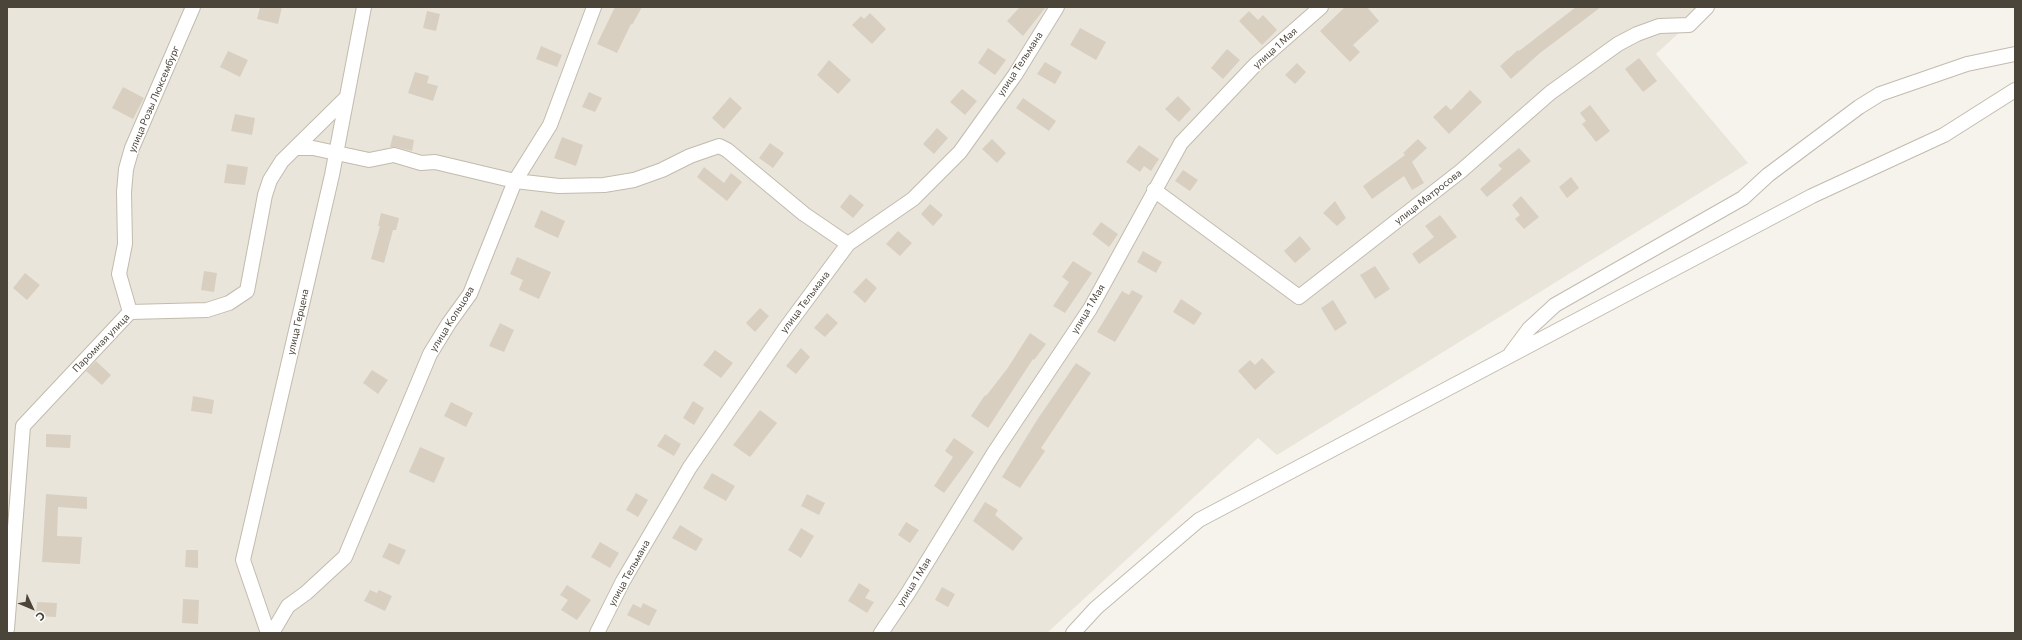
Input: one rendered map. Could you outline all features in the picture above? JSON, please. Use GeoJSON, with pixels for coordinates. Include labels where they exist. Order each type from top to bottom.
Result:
{"type":"FeatureCollection","features":[{"type":"Feature","properties":{"kind":"street","name":"улица Розы Люксембург"},"geometry":{"type":"LineString","coordinates":[[130,312],[119,274],[126,244],[124,192],[126,169],[132,148],[148,108],[193,7]]}},
{"type":"Feature","properties":{"kind":"street","name":"улица Герцена"},"geometry":{"type":"LineString","coordinates":[[268,633],[243,560],[336,154],[364,7]]}},
{"type":"Feature","properties":{"kind":"street","name":"улица Кольцова"},"geometry":{"type":"LineString","coordinates":[[272,633],[288,606],[306,593],[345,557],[430,354],[449,323],[470,294],[515,181],[550,125],[594,7]]}},
{"type":"Feature","properties":{"kind":"street","name":"улица Тельмана"},"geometry":{"type":"LineString","coordinates":[[597,633],[624,581],[690,466],[785,329],[848,244],[913,199],[960,152],[1015,75],[1057,7]]}},
{"type":"Feature","properties":{"kind":"street","name":"улица 1 Мая"},"geometry":{"type":"LineString","coordinates":[[881,633],[994,453],[1090,309],[1181,143],[1255,65],[1321,7]]}},
{"type":"Feature","properties":{"kind":"street","name":"улица Матросова"},"geometry":{"type":"LineString","coordinates":[[1154,190],[1299,297],[1461,172],[1550,93],[1618,44],[1637,34],[1659,26],[1689,25],[1707,7]]}},
{"type":"Feature","properties":{"kind":"street"},"geometry":{"type":"LineString","coordinates":[[1508,356],[1529,329],[1555,305],[1742,198],[1768,175],[1880,94],[1968,64],[2015,54]]}},
{"type":"Feature","properties":{"kind":"street"},"geometry":{"type":"LineString","coordinates":[[1073,633],[1096,608],[1199,520],[1812,196],[1944,135],[2015,90]]}},
{"type":"Feature","properties":{"kind":"street","name":"Паромная улица"},"geometry":{"type":"LineString","coordinates":[[7,629],[23,426],[130,312],[207,310],[229,303],[247,290],[265,195],[270,180],[282,161],[346,98]]}},
{"type":"Feature","properties":{"kind":"street"},"geometry":{"type":"LineString","coordinates":[[295,148],[313,148],[369,160],[394,155],[421,163],[435,162],[515,181],[559,186],[604,185],[634,180],[662,170],[690,156],[719,146],[727,150],[804,214],[848,244]]}},
{"type":"Feature","properties":{"kind":"shaded area"},"geometry":{"type":"Polygon","coordinates":[[[7,7],[1707,7],[1656,54],[1748,163],[1277,455],[1258,438],[1047,633],[7,633],[7,7]]]}},
{"type":"Feature","properties":{"kind":"building"},"geometry":{"type":"Polygon","coordinates":[[[260,7],[282,7],[278,24],[257,19],[260,7]]]}},
{"type":"Feature","properties":{"kind":"building"},"geometry":{"type":"Polygon","coordinates":[[[615,7],[642,7],[632,25],[631,24],[617,53],[597,44],[615,7]]]}},
{"type":"Feature","properties":{"kind":"building"},"geometry":{"type":"Polygon","coordinates":[[[1020,7],[1046,7],[1023,36],[1007,21],[1020,7]]]}},
{"type":"Feature","properties":{"kind":"building"},"geometry":{"type":"Polygon","coordinates":[[[1345,7],[1367,7],[1379,21],[1353,45],[1360,52],[1350,62],[1320,31],[1345,7]]]}},
{"type":"Feature","properties":{"kind":"building"},"geometry":{"type":"Polygon","coordinates":[[[1576,7],[1601,7],[1540,53],[1511,79],[1500,66],[1518,50],[1519,51],[1576,7]]]}},
{"type":"Feature","properties":{"kind":"building"},"geometry":{"type":"Polygon","coordinates":[[[427,11],[440,14],[436,31],[423,28],[427,11]]]}},
{"type":"Feature","properties":{"kind":"building"},"geometry":{"type":"Polygon","coordinates":[[[1249,11],[1258,20],[1263,15],[1277,30],[1262,45],[1239,21],[1249,11]]]}},
{"type":"Feature","properties":{"kind":"building"},"geometry":{"type":"Polygon","coordinates":[[[870,13],[886,29],[872,44],[852,25],[861,16],[864,19],[870,13]]]}},
{"type":"Feature","properties":{"kind":"building"},"geometry":{"type":"Polygon","coordinates":[[[1080,28],[1106,42],[1096,60],[1070,45],[1080,28]]]}},
{"type":"Feature","properties":{"kind":"building"},"geometry":{"type":"Polygon","coordinates":[[[541,46],[562,55],[557,67],[536,59],[541,46]]]}},
{"type":"Feature","properties":{"kind":"building"},"geometry":{"type":"Polygon","coordinates":[[[988,48],[1006,60],[995,75],[978,63],[988,48]]]}},
{"type":"Feature","properties":{"kind":"building"},"geometry":{"type":"Polygon","coordinates":[[[1227,49],[1240,60],[1223,79],[1211,68],[1227,49]]]}},
{"type":"Feature","properties":{"kind":"building"},"geometry":{"type":"Polygon","coordinates":[[[228,51],[248,60],[240,77],[220,67],[228,51]]]}},
{"type":"Feature","properties":{"kind":"building"},"geometry":{"type":"Polygon","coordinates":[[[1639,58],[1657,81],[1643,92],[1625,69],[1639,58]]]}},
{"type":"Feature","properties":{"kind":"building"},"geometry":{"type":"Polygon","coordinates":[[[829,60],[851,80],[838,94],[817,75],[829,60]]]}},
{"type":"Feature","properties":{"kind":"building"},"geometry":{"type":"Polygon","coordinates":[[[1045,62],[1062,72],[1055,84],[1037,74],[1045,62]]]}},
{"type":"Feature","properties":{"kind":"building"},"geometry":{"type":"Polygon","coordinates":[[[1297,63],[1306,72],[1295,84],[1285,75],[1297,63]]]}},
{"type":"Feature","properties":{"kind":"building"},"geometry":{"type":"Polygon","coordinates":[[[415,72],[429,76],[427,83],[438,86],[433,101],[408,93],[415,72]]]}},
{"type":"Feature","properties":{"kind":"building"},"geometry":{"type":"Polygon","coordinates":[[[123,87],[144,98],[133,119],[112,108],[123,87]]]}},
{"type":"Feature","properties":{"kind":"building"},"geometry":{"type":"Polygon","coordinates":[[[962,89],[977,101],[965,115],[950,102],[962,89]]]}},
{"type":"Feature","properties":{"kind":"building"},"geometry":{"type":"Polygon","coordinates":[[[1470,90],[1482,102],[1449,134],[1433,117],[1446,105],[1451,110],[1470,90]]]}},
{"type":"Feature","properties":{"kind":"building"},"geometry":{"type":"Polygon","coordinates":[[[589,92],[602,98],[595,112],[582,107],[589,92]]]}},
{"type":"Feature","properties":{"kind":"building"},"geometry":{"type":"Polygon","coordinates":[[[1178,96],[1191,109],[1179,122],[1165,109],[1178,96]]]}},
{"type":"Feature","properties":{"kind":"building"},"geometry":{"type":"Polygon","coordinates":[[[730,97],[742,108],[724,129],[712,118],[730,97]]]}},
{"type":"Feature","properties":{"kind":"building"},"geometry":{"type":"Polygon","coordinates":[[[1023,98],[1056,121],[1049,131],[1016,108],[1023,98]]]}},
{"type":"Feature","properties":{"kind":"building"},"geometry":{"type":"Polygon","coordinates":[[[1590,105],[1610,131],[1596,142],[1582,124],[1586,121],[1580,113],[1590,105]]]}},
{"type":"Feature","properties":{"kind":"building"},"geometry":{"type":"Polygon","coordinates":[[[235,114],[255,118],[252,135],[231,131],[235,114]]]}},
{"type":"Feature","properties":{"kind":"building"},"geometry":{"type":"Polygon","coordinates":[[[937,128],[948,138],[934,154],[923,144],[937,128]]]}},
{"type":"Feature","properties":{"kind":"building"},"geometry":{"type":"Polygon","coordinates":[[[393,135],[414,140],[412,151],[390,147],[393,135]]]}},
{"type":"Feature","properties":{"kind":"building"},"geometry":{"type":"Polygon","coordinates":[[[562,137],[583,145],[576,166],[554,158],[562,137]]]}},
{"type":"Feature","properties":{"kind":"building"},"geometry":{"type":"Polygon","coordinates":[[[992,139],[1006,153],[997,163],[982,149],[992,139]]]}},
{"type":"Feature","properties":{"kind":"building"},"geometry":{"type":"Polygon","coordinates":[[[1418,139],[1427,148],[1412,162],[1424,183],[1412,190],[1404,176],[1372,199],[1363,186],[1405,155],[1403,153],[1418,139]]]}},
{"type":"Feature","properties":{"kind":"building"},"geometry":{"type":"Polygon","coordinates":[[[770,143],[784,153],[773,168],[759,158],[770,143]]]}},
{"type":"Feature","properties":{"kind":"building"},"geometry":{"type":"Polygon","coordinates":[[[1139,145],[1159,159],[1151,171],[1144,166],[1140,172],[1126,162],[1139,145]]]}},
{"type":"Feature","properties":{"kind":"building"},"geometry":{"type":"Polygon","coordinates":[[[1519,148],[1531,161],[1487,197],[1480,189],[1502,169],[1498,165],[1519,148]]]}},
{"type":"Feature","properties":{"kind":"building"},"geometry":{"type":"Polygon","coordinates":[[[227,164],[248,167],[245,185],[224,183],[227,164]]]}},
{"type":"Feature","properties":{"kind":"building"},"geometry":{"type":"Polygon","coordinates":[[[704,167],[724,183],[731,173],[742,182],[727,201],[697,177],[704,167]]]}},
{"type":"Feature","properties":{"kind":"building"},"geometry":{"type":"Polygon","coordinates":[[[1183,170],[1198,180],[1190,191],[1175,181],[1183,170]]]}},
{"type":"Feature","properties":{"kind":"building"},"geometry":{"type":"Polygon","coordinates":[[[1571,177],[1579,188],[1567,198],[1559,187],[1571,177]]]}},
{"type":"Feature","properties":{"kind":"building"},"geometry":{"type":"Polygon","coordinates":[[[850,194],[864,205],[853,218],[840,207],[850,194]]]}},
{"type":"Feature","properties":{"kind":"building"},"geometry":{"type":"Polygon","coordinates":[[[1521,196],[1539,217],[1524,229],[1515,219],[1520,215],[1512,205],[1521,196]]]}},
{"type":"Feature","properties":{"kind":"building"},"geometry":{"type":"Polygon","coordinates":[[[1335,201],[1346,218],[1337,226],[1323,213],[1335,201]]]}},
{"type":"Feature","properties":{"kind":"building"},"geometry":{"type":"Polygon","coordinates":[[[930,204],[943,215],[933,226],[921,214],[930,204]]]}},
{"type":"Feature","properties":{"kind":"building"},"geometry":{"type":"Polygon","coordinates":[[[541,210],[565,221],[558,238],[534,227],[541,210]]]}},
{"type":"Feature","properties":{"kind":"building"},"geometry":{"type":"Polygon","coordinates":[[[381,213],[399,218],[396,230],[393,230],[384,263],[371,259],[380,226],[378,226],[381,213]]]}},
{"type":"Feature","properties":{"kind":"building"},"geometry":{"type":"Polygon","coordinates":[[[1440,215],[1457,237],[1419,264],[1412,254],[1434,237],[1425,226],[1440,215]]]}},
{"type":"Feature","properties":{"kind":"building"},"geometry":{"type":"Polygon","coordinates":[[[1101,222],[1118,234],[1109,247],[1092,234],[1101,222]]]}},
{"type":"Feature","properties":{"kind":"building"},"geometry":{"type":"Polygon","coordinates":[[[898,231],[912,243],[900,256],[886,244],[898,231]]]}},
{"type":"Feature","properties":{"kind":"building"},"geometry":{"type":"Polygon","coordinates":[[[1300,236],[1311,249],[1295,263],[1284,251],[1300,236]]]}},
{"type":"Feature","properties":{"kind":"building"},"geometry":{"type":"Polygon","coordinates":[[[1143,251],[1162,262],[1156,273],[1137,262],[1143,251]]]}},
{"type":"Feature","properties":{"kind":"building"},"geometry":{"type":"Polygon","coordinates":[[[517,257],[551,272],[539,299],[519,290],[523,280],[510,274],[517,257]]]}},
{"type":"Feature","properties":{"kind":"building"},"geometry":{"type":"Polygon","coordinates":[[[1073,261],[1092,273],[1065,313],[1053,306],[1069,282],[1062,277],[1073,261]]]}},
{"type":"Feature","properties":{"kind":"building"},"geometry":{"type":"Polygon","coordinates":[[[1375,266],[1390,289],[1375,299],[1360,275],[1375,266]]]}},
{"type":"Feature","properties":{"kind":"building"},"geometry":{"type":"Polygon","coordinates":[[[204,271],[217,273],[214,292],[201,290],[204,271]]]}},
{"type":"Feature","properties":{"kind":"building"},"geometry":{"type":"Polygon","coordinates":[[[25,273],[40,285],[27,300],[13,288],[25,273]]]}},
{"type":"Feature","properties":{"kind":"building"},"geometry":{"type":"Polygon","coordinates":[[[866,278],[877,288],[865,303],[853,292],[866,278]]]}},
{"type":"Feature","properties":{"kind":"building"},"geometry":{"type":"Polygon","coordinates":[[[1132,290],[1143,296],[1115,342],[1097,332],[1122,291],[1129,295],[1132,290]]]}},
{"type":"Feature","properties":{"kind":"building"},"geometry":{"type":"Polygon","coordinates":[[[1181,299],[1202,313],[1194,325],[1173,312],[1181,299]]]}},
{"type":"Feature","properties":{"kind":"building"},"geometry":{"type":"Polygon","coordinates":[[[1333,300],[1347,323],[1335,331],[1321,308],[1333,300]]]}},
{"type":"Feature","properties":{"kind":"building"},"geometry":{"type":"Polygon","coordinates":[[[760,308],[769,316],[755,332],[746,323],[760,308]]]}},
{"type":"Feature","properties":{"kind":"building"},"geometry":{"type":"Polygon","coordinates":[[[827,313],[838,323],[825,337],[814,328],[827,313]]]}},
{"type":"Feature","properties":{"kind":"building"},"geometry":{"type":"Polygon","coordinates":[[[500,323],[514,330],[504,352],[489,346],[500,323]]]}},
{"type":"Feature","properties":{"kind":"building"},"geometry":{"type":"Polygon","coordinates":[[[1030,333],[1046,344],[1034,360],[1033,359],[988,428],[971,416],[985,395],[986,396],[1007,369],[1030,333]]]}},
{"type":"Feature","properties":{"kind":"building"},"geometry":{"type":"Polygon","coordinates":[[[801,348],[810,357],[796,374],[786,366],[801,348]]]}},
{"type":"Feature","properties":{"kind":"building"},"geometry":{"type":"Polygon","coordinates":[[[715,350],[733,363],[721,378],[703,365],[715,350]]]}},
{"type":"Feature","properties":{"kind":"building"},"geometry":{"type":"Polygon","coordinates":[[[1262,358],[1275,372],[1255,390],[1238,371],[1250,360],[1255,365],[1262,358]]]}},
{"type":"Feature","properties":{"kind":"building"},"geometry":{"type":"Polygon","coordinates":[[[96,361],[111,375],[102,385],[86,371],[96,361]]]}},
{"type":"Feature","properties":{"kind":"building"},"geometry":{"type":"Polygon","coordinates":[[[1076,363],[1091,373],[1041,448],[1045,451],[1020,488],[1002,477],[1037,420],[1076,363]]]}},
{"type":"Feature","properties":{"kind":"building"},"geometry":{"type":"Polygon","coordinates":[[[372,370],[388,380],[378,394],[363,383],[372,370]]]}},
{"type":"Feature","properties":{"kind":"building"},"geometry":{"type":"Polygon","coordinates":[[[193,396],[214,400],[212,414],[191,411],[193,396]]]}},
{"type":"Feature","properties":{"kind":"building"},"geometry":{"type":"Polygon","coordinates":[[[693,401],[704,408],[694,425],[683,418],[693,401]]]}},
{"type":"Feature","properties":{"kind":"building"},"geometry":{"type":"Polygon","coordinates":[[[451,402],[473,413],[466,427],[444,416],[451,402]]]}},
{"type":"Feature","properties":{"kind":"building"},"geometry":{"type":"Polygon","coordinates":[[[760,410],[777,423],[750,457],[733,445],[760,410]]]}},
{"type":"Feature","properties":{"kind":"building"},"geometry":{"type":"Polygon","coordinates":[[[46,434],[71,435],[70,448],[46,447],[46,434]]]}},
{"type":"Feature","properties":{"kind":"building"},"geometry":{"type":"Polygon","coordinates":[[[665,434],[681,444],[674,456],[657,446],[665,434]]]}},
{"type":"Feature","properties":{"kind":"building"},"geometry":{"type":"Polygon","coordinates":[[[954,438],[974,452],[944,493],[934,486],[953,457],[945,451],[954,438]]]}},
{"type":"Feature","properties":{"kind":"building"},"geometry":{"type":"Polygon","coordinates":[[[420,447],[445,458],[434,483],[409,472],[420,447]]]}},
{"type":"Feature","properties":{"kind":"building"},"geometry":{"type":"Polygon","coordinates":[[[712,473],[735,486],[726,501],[703,488],[712,473]]]}},
{"type":"Feature","properties":{"kind":"building"},"geometry":{"type":"Polygon","coordinates":[[[636,493],[648,500],[638,517],[626,510],[636,493]]]}},
{"type":"Feature","properties":{"kind":"building"},"geometry":{"type":"Polygon","coordinates":[[[46,494],[87,497],[87,509],[58,507],[57,536],[82,537],[80,564],[42,562],[46,494]]]}},
{"type":"Feature","properties":{"kind":"building"},"geometry":{"type":"Polygon","coordinates":[[[807,494],[825,503],[819,515],[801,506],[807,494]]]}},
{"type":"Feature","properties":{"kind":"building"},"geometry":{"type":"Polygon","coordinates":[[[985,502],[998,510],[995,515],[1023,538],[1013,551],[973,521],[985,502]]]}},
{"type":"Feature","properties":{"kind":"building"},"geometry":{"type":"Polygon","coordinates":[[[906,522],[919,530],[910,543],[898,535],[906,522]]]}},
{"type":"Feature","properties":{"kind":"building"},"geometry":{"type":"Polygon","coordinates":[[[680,525],[703,539],[696,551],[672,538],[680,525]]]}},
{"type":"Feature","properties":{"kind":"building"},"geometry":{"type":"Polygon","coordinates":[[[801,528],[814,536],[801,558],[788,550],[801,528]]]}},
{"type":"Feature","properties":{"kind":"building"},"geometry":{"type":"Polygon","coordinates":[[[600,542],[619,553],[610,568],[591,557],[600,542]]]}},
{"type":"Feature","properties":{"kind":"building"},"geometry":{"type":"Polygon","coordinates":[[[389,543],[406,550],[399,565],[382,557],[389,543]]]}},
{"type":"Feature","properties":{"kind":"building"},"geometry":{"type":"Polygon","coordinates":[[[186,550],[198,550],[198,568],[185,567],[186,550]]]}},
{"type":"Feature","properties":{"kind":"building"},"geometry":{"type":"Polygon","coordinates":[[[859,583],[870,590],[865,598],[874,602],[867,613],[848,601],[859,583]]]}},
{"type":"Feature","properties":{"kind":"building"},"geometry":{"type":"Polygon","coordinates":[[[567,585],[591,600],[577,620],[561,610],[568,600],[560,595],[567,585]]]}},
{"type":"Feature","properties":{"kind":"building"},"geometry":{"type":"Polygon","coordinates":[[[942,587],[955,594],[948,607],[935,600],[942,587]]]}},
{"type":"Feature","properties":{"kind":"building"},"geometry":{"type":"Polygon","coordinates":[[[370,590],[377,593],[379,590],[392,596],[385,611],[364,601],[370,590]]]}},
{"type":"Feature","properties":{"kind":"building"},"geometry":{"type":"Polygon","coordinates":[[[183,599],[199,600],[198,624],[182,623],[183,599]]]}},
{"type":"Feature","properties":{"kind":"building"},"geometry":{"type":"Polygon","coordinates":[[[37,602],[57,603],[56,617],[36,616],[37,602]]]}},
{"type":"Feature","properties":{"kind":"building"},"geometry":{"type":"Polygon","coordinates":[[[643,603],[657,610],[649,626],[627,615],[633,604],[641,608],[643,603]]]}}]}
